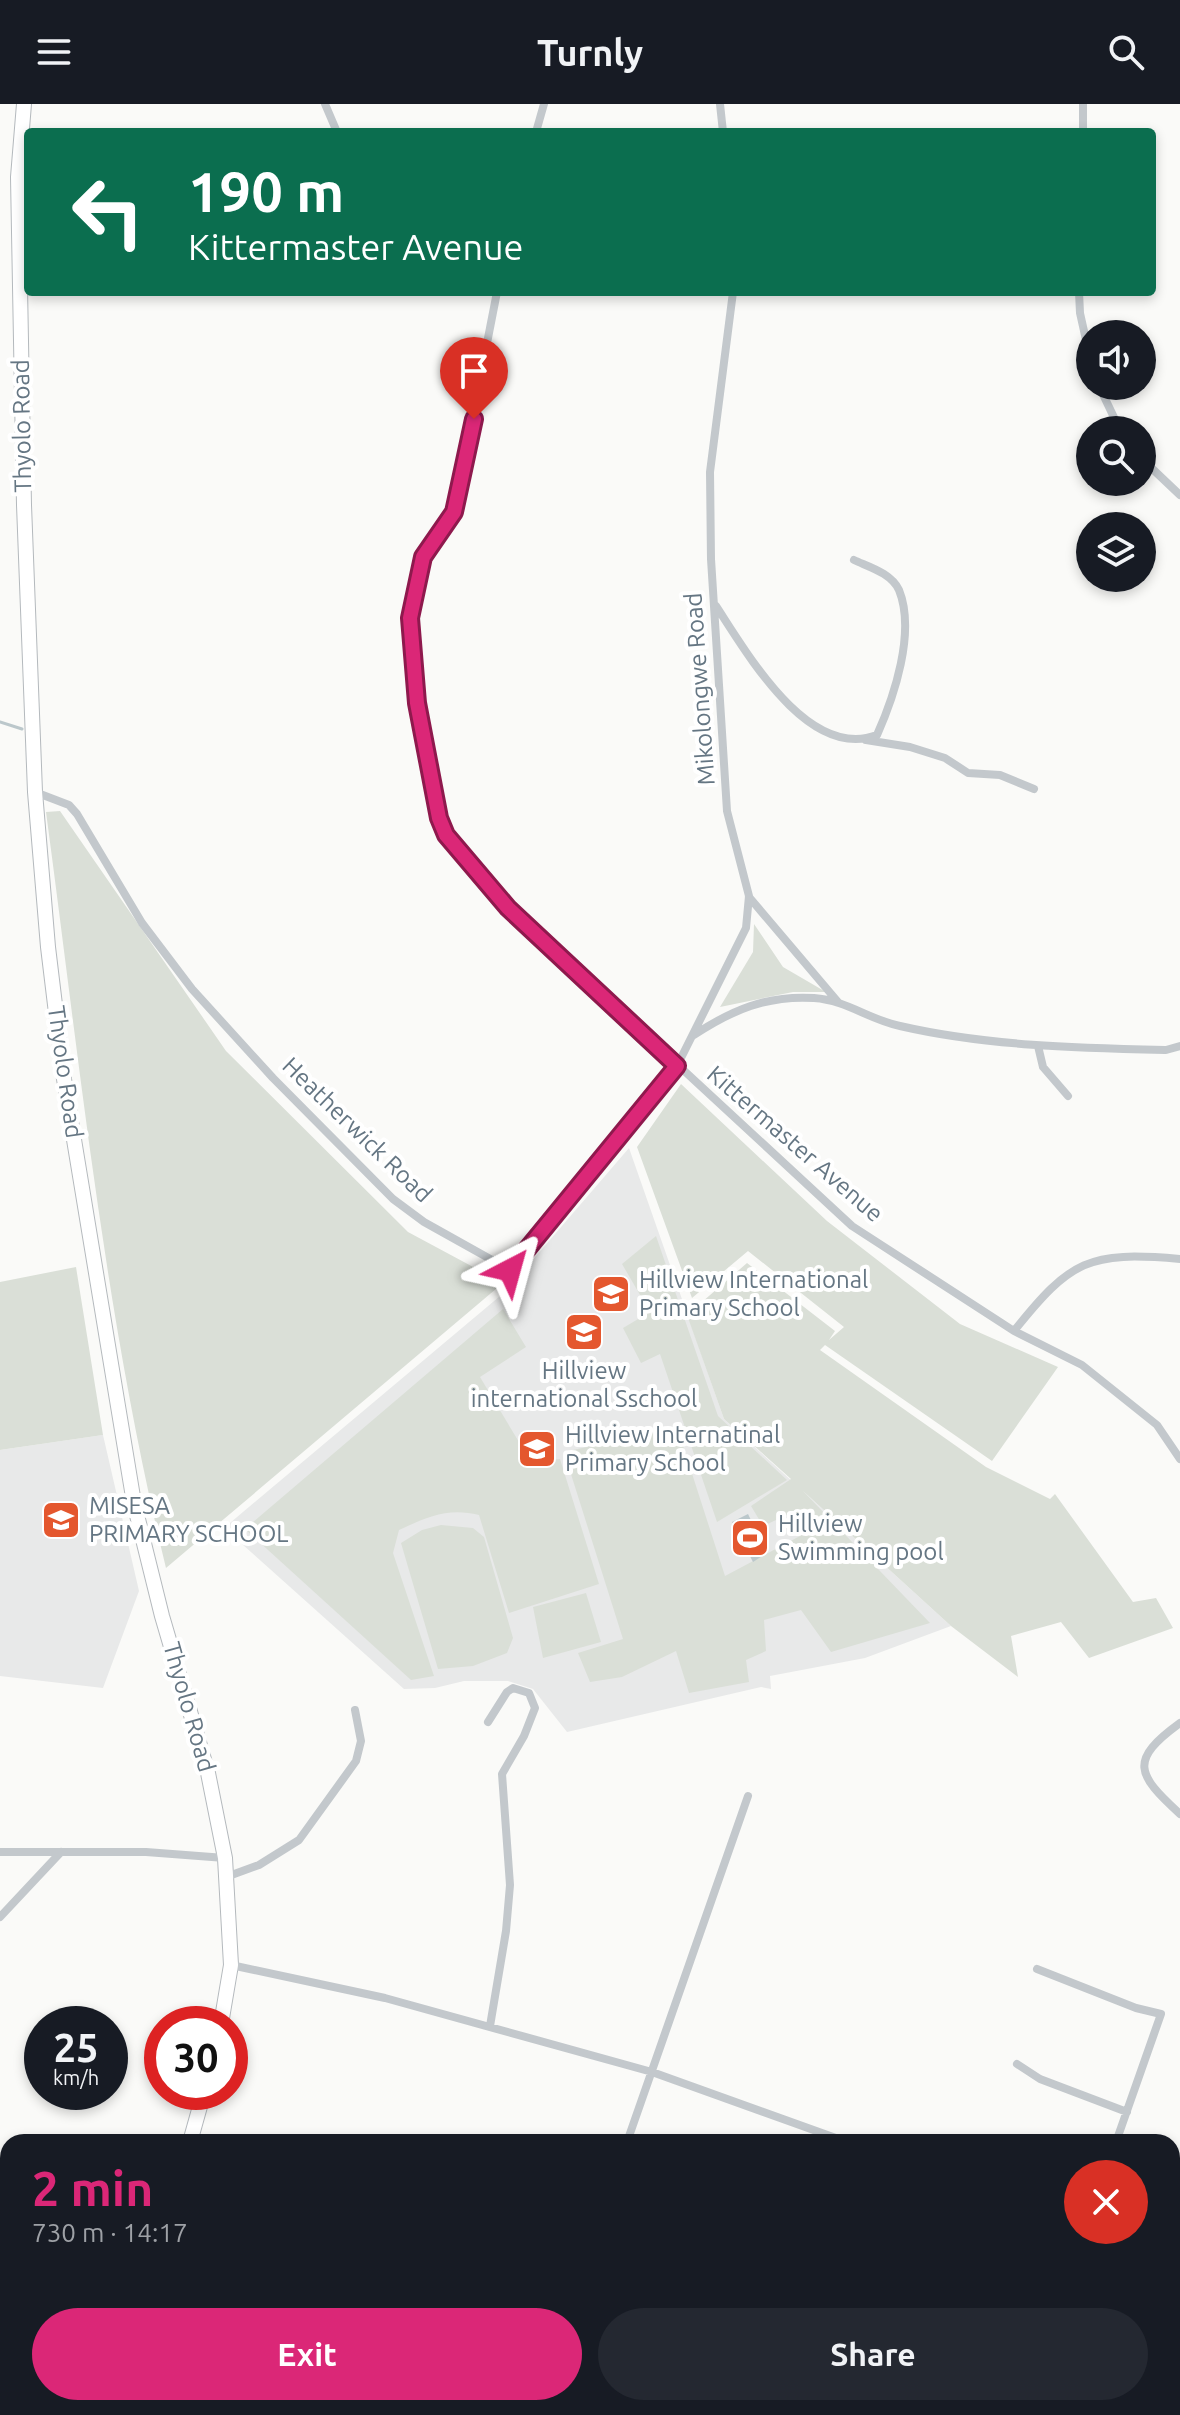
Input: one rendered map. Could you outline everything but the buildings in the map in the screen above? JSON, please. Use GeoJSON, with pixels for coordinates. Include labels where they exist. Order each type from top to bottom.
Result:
{"type":"FeatureCollection","features":[{"type":"Feature","properties":{"kind":"highway","name":"Thyolo Road"},"geometry":{"type":"LineString","coordinates":[[24,104],[24,505],[35,792],[48,947],[64,1079],[125,1457],[162,1616],[208,1773],[225,1858],[231,1965],[224,2006]]}},
{"type":"Feature","properties":{"kind":"highway"},"geometry":{"type":"LineString","coordinates":[[192,2134],[199,2110]]}},
{"type":"Feature","properties":{"kind":"street"},"geometry":{"type":"LineString","coordinates":[[325,104],[335,128]]}},
{"type":"Feature","properties":{"kind":"street"},"geometry":{"type":"LineString","coordinates":[[537,128],[544,104]]}},
{"type":"Feature","properties":{"kind":"street"},"geometry":{"type":"LineString","coordinates":[[720,104],[723,128]]}},
{"type":"Feature","properties":{"kind":"street"},"geometry":{"type":"LineString","coordinates":[[1083,104],[1083,128]]}},
{"type":"Feature","properties":{"kind":"street","name":"Kittermaster Avenue"},"geometry":{"type":"LineString","coordinates":[[496,296],[454,512],[423,557],[410,618],[417,703],[439,818],[446,835],[508,908],[852,1226],[1014,1331],[1082,1365],[1157,1425],[1180,1459]]}},
{"type":"Feature","properties":{"kind":"street","name":"Mikolongwe Road"},"geometry":{"type":"LineString","coordinates":[[677,1066],[734,957],[746,928],[749,896],[727,811],[710,472],[732,296]]}},
{"type":"Feature","properties":{"kind":"street"},"geometry":{"type":"LineString","coordinates":[[1079,296],[1082,320]]}},
{"type":"Feature","properties":{"kind":"street"},"geometry":{"type":"LineString","coordinates":[[1156,472],[1180,495]]}},
{"type":"Feature","properties":{"kind":"street"},"geometry":{"type":"LineString","coordinates":[[854,560],[880,571],[893,581],[899,591],[903,612],[903,641],[886,715],[877,735],[862,740]]}},
{"type":"Feature","properties":{"kind":"street"},"geometry":{"type":"LineString","coordinates":[[715,605],[789,708],[835,735],[910,747],[945,758],[968,773],[1000,775],[1034,789]]}},
{"type":"Feature","properties":{"kind":"street","name":"Heatherwick Road"},"geometry":{"type":"LineString","coordinates":[[35,792],[69,805],[77,814],[142,923],[192,989],[273,1078],[393,1199],[424,1222],[510,1270],[677,1066]]}},
{"type":"Feature","properties":{"kind":"street"},"geometry":{"type":"LineString","coordinates":[[749,896],[839,1003]]}},
{"type":"Feature","properties":{"kind":"street"},"geometry":{"type":"LineString","coordinates":[[690,1037],[732,1011],[765,1002],[814,998],[839,1003],[897,1026],[1038,1046],[1166,1050],[1180,1046]]}},
{"type":"Feature","properties":{"kind":"street"},"geometry":{"type":"LineString","coordinates":[[1038,1046],[1043,1067],[1068,1096]]}},
{"type":"Feature","properties":{"kind":"street"},"geometry":{"type":"LineString","coordinates":[[1014,1331],[1049,1288],[1086,1262],[1106,1257],[1180,1259]]}},
{"type":"Feature","properties":{"kind":"street"},"geometry":{"type":"LineString","coordinates":[[488,1722],[507,1692],[513,1688],[529,1693],[535,1708],[524,1736],[502,1774],[510,1885],[506,1931],[490,2026]]}},
{"type":"Feature","properties":{"kind":"street"},"geometry":{"type":"LineString","coordinates":[[226,1877],[259,1865],[299,1840],[356,1761],[361,1741],[355,1710]]}},
{"type":"Feature","properties":{"kind":"street"},"geometry":{"type":"LineString","coordinates":[[1180,1723],[1151,1743],[1144,1759],[1146,1774],[1156,1792],[1180,1814]]}},
{"type":"Feature","properties":{"kind":"street"},"geometry":{"type":"LineString","coordinates":[[630,2134],[748,1796]]}},
{"type":"Feature","properties":{"kind":"street"},"geometry":{"type":"LineString","coordinates":[[0,1852],[225,1858]]}},
{"type":"Feature","properties":{"kind":"street"},"geometry":{"type":"LineString","coordinates":[[0,1917],[61,1852]]}},
{"type":"Feature","properties":{"kind":"street"},"geometry":{"type":"LineString","coordinates":[[231,1965],[385,1998],[652,2072],[825,2134]]}},
{"type":"Feature","properties":{"kind":"street"},"geometry":{"type":"LineString","coordinates":[[1037,1969],[1136,2008],[1161,2014],[1119,2134]]}},
{"type":"Feature","properties":{"kind":"street"},"geometry":{"type":"LineString","coordinates":[[1017,2064],[1040,2079],[1127,2112]]}},
{"type":"Feature","properties":{"kind":"shaded area"},"geometry":{"type":"Polygon","coordinates":[[[60,811],[226,1051],[408,1232],[503,1283],[166,1568],[126,1380],[96,1192],[46,812],[60,811]]]}},
{"type":"Feature","properties":{"kind":"shaded area"},"geometry":{"type":"Polygon","coordinates":[[[754,924],[783,967],[826,992],[793,992],[720,1007],[753,952],[754,924]]]}},
{"type":"Feature","properties":{"kind":"shaded area"},"geometry":{"type":"Polygon","coordinates":[[[681,1084],[827,1221],[960,1324],[1058,1367],[992,1461],[825,1345],[820,1350],[986,1467],[1050,1499],[1055,1494],[1133,1602],[1156,1598],[1173,1628],[1089,1658],[1061,1622],[1011,1636],[1018,1677],[951,1626],[803,1491],[930,1623],[831,1652],[801,1610],[764,1620],[766,1651],[746,1660],[749,1682],[689,1693],[676,1651],[622,1677],[590,1682],[578,1653],[623,1639],[564,1452],[677,1427],[725,1576],[800,1536],[787,1515],[763,1526],[751,1506],[791,1479],[724,1419],[687,1315],[747,1263],[835,1331],[829,1340],[844,1327],[748,1251],[692,1298],[637,1147],[681,1084]]]}},
{"type":"Feature","properties":{"kind":"shaded area","name":"Hillview Internatinal Primary School"},"geometry":{"type":"Polygon","coordinates":[[[629,1148],[724,1419],[951,1626],[865,1658],[770,1676],[771,1689],[761,1687],[567,1732],[533,1689],[508,1681],[464,1681],[435,1688],[404,1689],[224,1528],[506,1291],[629,1148]]]}},
{"type":"Feature","properties":{"kind":"shaded area"},"geometry":{"type":"Polygon","coordinates":[[[656,1236],[718,1416],[787,1480],[717,1522],[660,1354],[641,1363],[623,1328],[650,1312],[622,1264],[656,1236]]]}},
{"type":"Feature","properties":{"kind":"shaded area"},"geometry":{"type":"Polygon","coordinates":[[[76,1267],[103,1435],[0,1450],[0,1282],[76,1267]]]}},
{"type":"Feature","properties":{"kind":"shaded area"},"geometry":{"type":"Polygon","coordinates":[[[503,1309],[526,1347],[480,1377],[531,1462],[560,1459],[599,1584],[509,1613],[479,1515],[447,1513],[428,1517],[399,1530],[393,1553],[434,1676],[411,1680],[245,1529],[503,1309]]]}},
{"type":"Feature","properties":{"kind":"shaded area","name":"MISESA PRIMARY SCHOOL"},"geometry":{"type":"Polygon","coordinates":[[[103,1435],[139,1591],[103,1688],[0,1676],[0,1450],[103,1435]]]}},
{"type":"Feature","properties":{"kind":"shaded area","name":"Hillview Swimming pool"},"geometry":{"type":"Polygon","coordinates":[[[748,1514],[767,1553],[753,1562],[732,1522],[748,1514]]]}},
{"type":"Feature","properties":{"kind":"shaded area"},"geometry":{"type":"Polygon","coordinates":[[[441,1525],[473,1528],[484,1537],[513,1638],[507,1653],[473,1666],[438,1669],[401,1543],[422,1530],[441,1525]]]}},
{"type":"Feature","properties":{"kind":"shaded area"},"geometry":{"type":"Polygon","coordinates":[[[586,1593],[601,1642],[543,1658],[533,1607],[586,1593]]]}},
{"type":"Feature","properties":{"kind":"waterway"},"geometry":{"type":"LineString","coordinates":[[0,722],[22,729]]}},
{"type":"Feature","properties":{"kind":"place","name":"Hillview International Primary School"},"geometry":{"type":"Point","coordinates":[611,1294]}},
{"type":"Feature","properties":{"kind":"place","name":"Hillview international Sschool"},"geometry":{"type":"Point","coordinates":[584,1332]}},
{"type":"Feature","properties":{"kind":"place","name":"Hillview Internatinal Primary School"},"geometry":{"type":"Point","coordinates":[537,1449]}},
{"type":"Feature","properties":{"kind":"place","name":"MISESA PRIMARY SCHOOL"},"geometry":{"type":"Point","coordinates":[61,1520]}},
{"type":"Feature","properties":{"kind":"place","name":"Hillview Swimming pool"},"geometry":{"type":"Point","coordinates":[750,1538]}},
{"type":"Feature","properties":{"kind":"route"},"geometry":{"type":"LineString","coordinates":[[474,419],[454,512],[446,528],[423,557],[410,618],[417,703],[439,818],[446,835],[508,908],[677,1066],[510,1270]]}}]}
